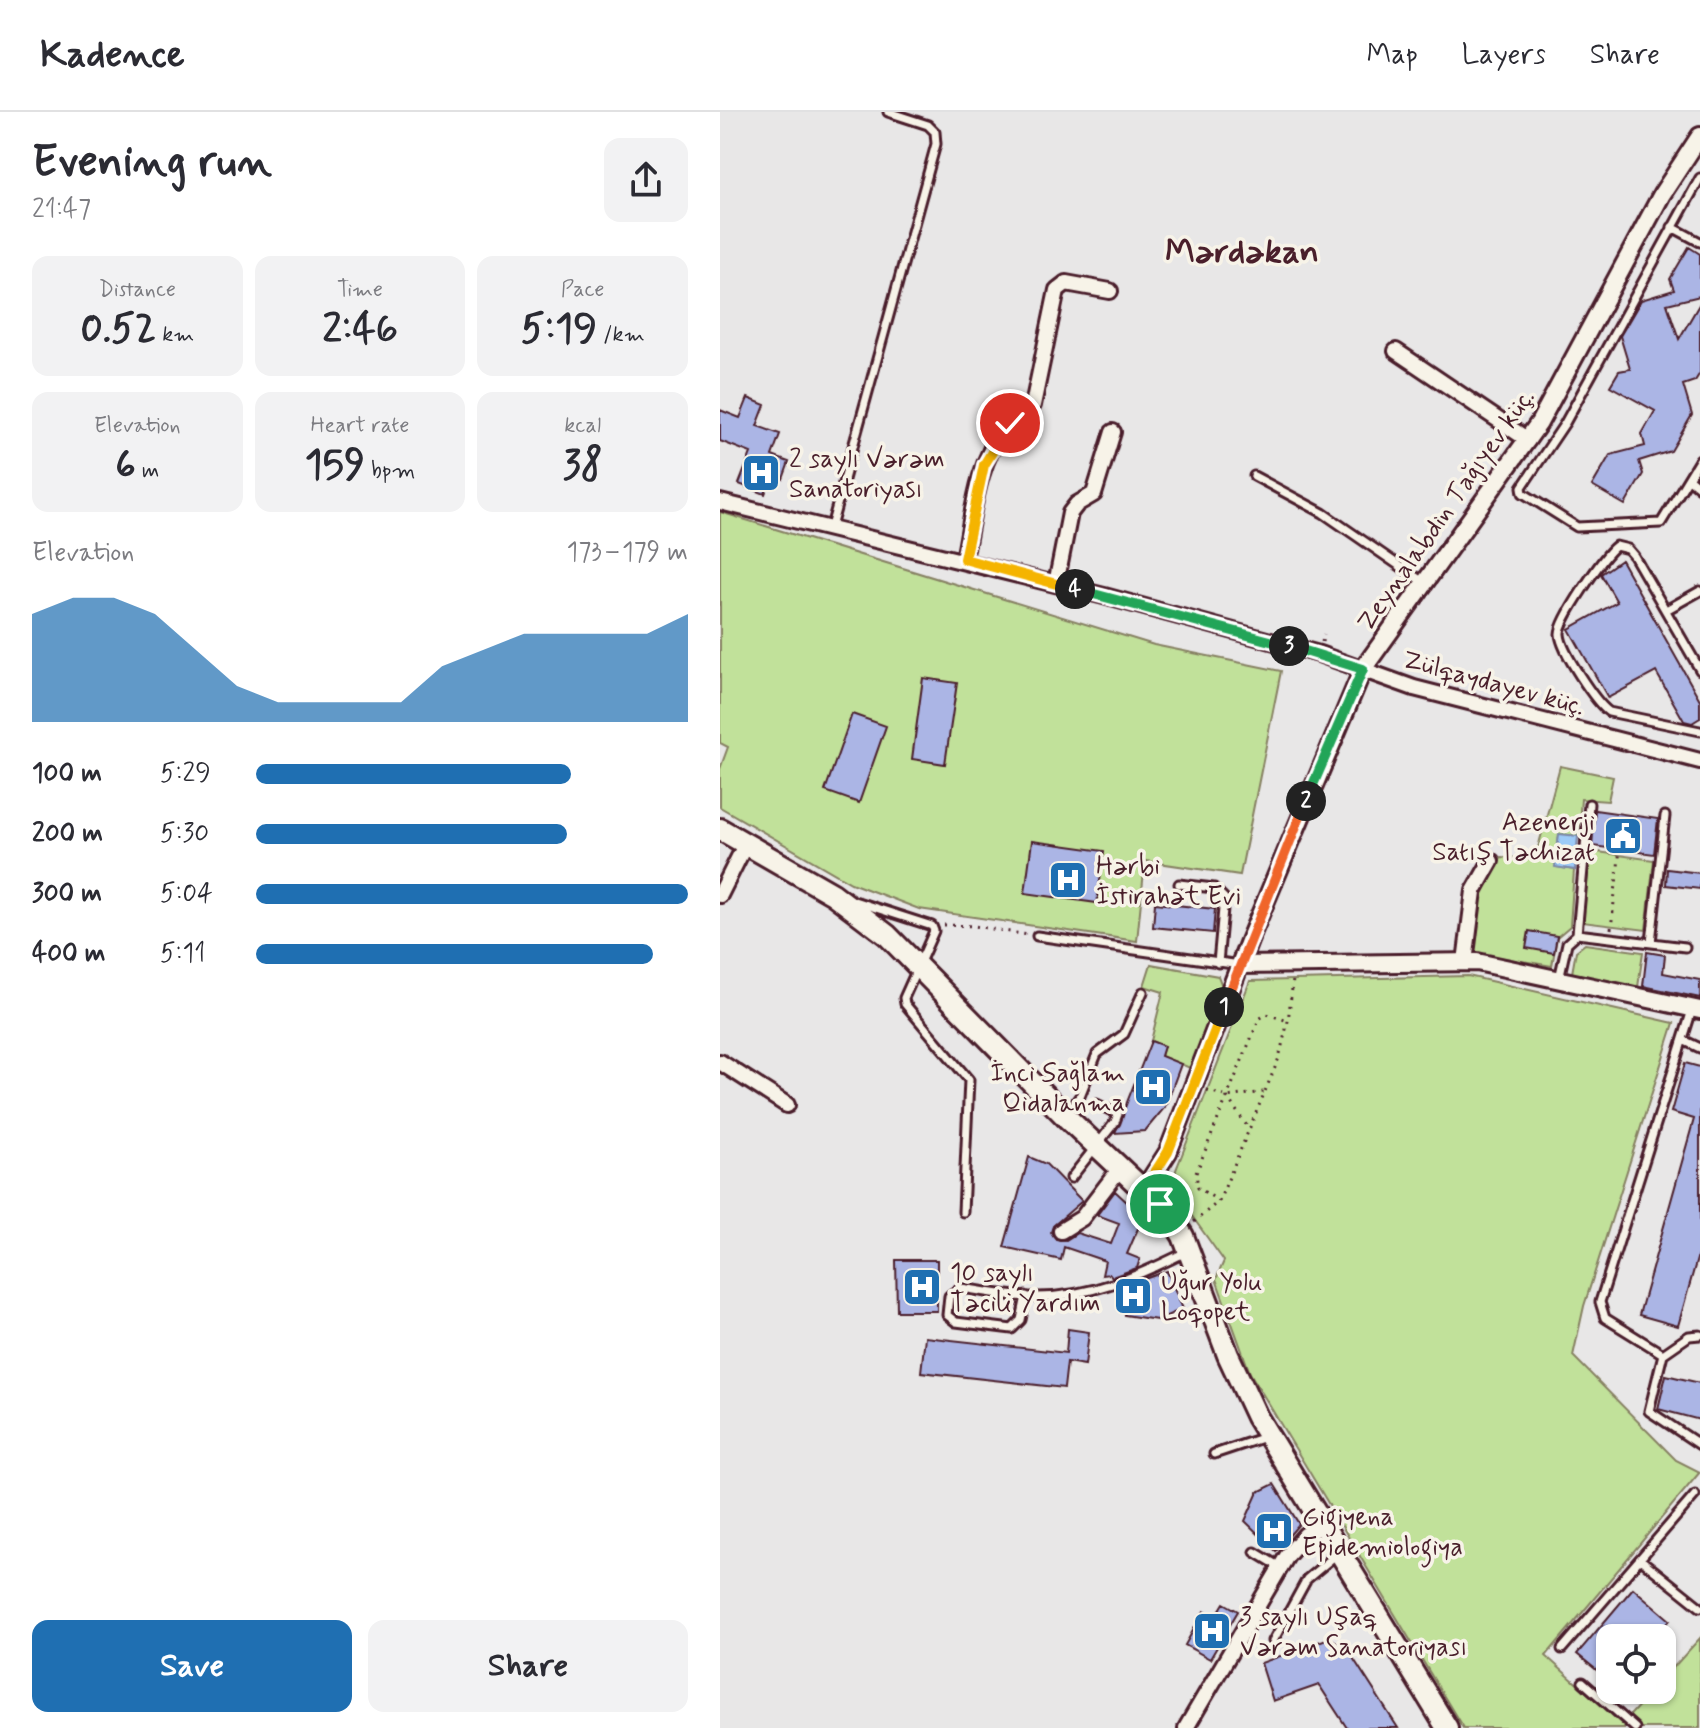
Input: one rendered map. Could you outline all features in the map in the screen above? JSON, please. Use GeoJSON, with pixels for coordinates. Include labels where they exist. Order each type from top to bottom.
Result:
{"type":"FeatureCollection","features":[{"type":"Feature","properties":{"kind":"main road"},"geometry":{"type":"LineString","coordinates":[[720,829],[833,894],[875,925],[919,965],[1065,1116],[1145,1188],[1175,1223],[1189,1251],[1228,1355],[1267,1437],[1447,1728]]}},
{"type":"Feature","properties":{"kind":"street","name":"Zeynalabdin Tağıyev küç."},"geometry":{"type":"LineString","coordinates":[[1145,1188],[1168,1152],[1240,965],[1363,669],[1528,440],[1662,194],[1700,136]]}},
{"type":"Feature","properties":{"kind":"street"},"geometry":{"type":"LineString","coordinates":[[964,559],[984,465],[1005,427],[1024,416],[1033,405],[1057,290],[1066,283],[1110,291]]}},
{"type":"Feature","properties":{"kind":"street"},"geometry":{"type":"LineString","coordinates":[[1396,351],[1528,440]]}},
{"type":"Feature","properties":{"kind":"street"},"geometry":{"type":"LineString","coordinates":[[1056,584],[1070,513],[1077,504],[1094,494],[1113,432]]}},
{"type":"Feature","properties":{"kind":"street","name":"Zülqaydayev küç."},"geometry":{"type":"LineString","coordinates":[[720,502],[964,559],[1363,669],[1427,691],[1700,761]]}},
{"type":"Feature","properties":{"kind":"street"},"geometry":{"type":"LineString","coordinates":[[720,895],[726,867],[746,843]]}},
{"type":"Feature","properties":{"kind":"street"},"geometry":{"type":"LineString","coordinates":[[1465,962],[1474,891],[1491,861]]}},
{"type":"Feature","properties":{"kind":"street"},"geometry":{"type":"LineString","coordinates":[[1240,965],[1465,962],[1696,1009]]}},
{"type":"Feature","properties":{"kind":"street"},"geometry":{"type":"LineString","coordinates":[[720,1062],[787,1105]]}},
{"type":"Feature","properties":{"kind":"street"},"geometry":{"type":"LineString","coordinates":[[1061,1231],[1082,1218],[1121,1167]]}},
{"type":"Feature","properties":{"kind":"street"},"geometry":{"type":"LineString","coordinates":[[1186,1728],[1280,1567],[1297,1543],[1321,1525]]}},
{"type":"Feature","properties":{"kind":"lane"},"geometry":{"type":"LineString","coordinates":[[831,527],[936,144],[935,132],[928,125],[888,112]]}},
{"type":"Feature","properties":{"kind":"lane"},"geometry":{"type":"LineString","coordinates":[[1700,178],[1565,423],[1522,487],[1523,493],[1570,525],[1654,524],[1666,519],[1700,459]]}},
{"type":"Feature","properties":{"kind":"lane"},"geometry":{"type":"LineString","coordinates":[[1672,227],[1700,242]]}},
{"type":"Feature","properties":{"kind":"lane"},"geometry":{"type":"LineString","coordinates":[[1254,476],[1331,518],[1423,582]]}},
{"type":"Feature","properties":{"kind":"lane"},"geometry":{"type":"LineString","coordinates":[[1689,479],[1700,488]]}},
{"type":"Feature","properties":{"kind":"lane"},"geometry":{"type":"LineString","coordinates":[[1700,670],[1634,556],[1628,549],[1616,546],[1561,626],[1561,642],[1599,705],[1609,712],[1700,731]]}},
{"type":"Feature","properties":{"kind":"lane"},"geometry":{"type":"LineString","coordinates":[[1666,610],[1700,591]]}},
{"type":"Feature","properties":{"kind":"lane"},"geometry":{"type":"LineString","coordinates":[[1559,979],[1567,943],[1577,934],[1589,804]]}},
{"type":"Feature","properties":{"kind":"lane"},"geometry":{"type":"LineString","coordinates":[[1651,942],[1665,816]]}},
{"type":"Feature","properties":{"kind":"lane"},"geometry":{"type":"LineString","coordinates":[[1179,884],[1214,888],[1224,898],[1218,963]]}},
{"type":"Feature","properties":{"kind":"lane"},"geometry":{"type":"LineString","coordinates":[[833,894],[932,926],[934,931],[905,1004],[969,1080],[963,1212]]}},
{"type":"Feature","properties":{"kind":"lane"},"geometry":{"type":"LineString","coordinates":[[1577,934],[1685,947]]}},
{"type":"Feature","properties":{"kind":"lane"},"geometry":{"type":"LineString","coordinates":[[1037,936],[1240,965]]}},
{"type":"Feature","properties":{"kind":"lane"},"geometry":{"type":"LineString","coordinates":[[1065,1116],[1080,1096],[1097,1054],[1130,1025],[1143,992]]}},
{"type":"Feature","properties":{"kind":"lane"},"geometry":{"type":"LineString","coordinates":[[1663,1354],[1605,1318],[1600,1302],[1683,1040],[1696,1009]]}},
{"type":"Feature","properties":{"kind":"lane"},"geometry":{"type":"LineString","coordinates":[[1683,1040],[1700,1048]]}},
{"type":"Feature","properties":{"kind":"lane"},"geometry":{"type":"LineString","coordinates":[[1071,1178],[1118,1114],[1097,1104]]}},
{"type":"Feature","properties":{"kind":"lane"},"geometry":{"type":"LineString","coordinates":[[1026,1296],[1021,1320],[1012,1329],[956,1322],[947,1315],[949,1296],[960,1288],[1026,1296],[1120,1283],[1189,1251]]}},
{"type":"Feature","properties":{"kind":"lane"},"geometry":{"type":"LineString","coordinates":[[1700,1335],[1689,1336],[1663,1354],[1649,1411],[1700,1445]]}},
{"type":"Feature","properties":{"kind":"lane"},"geometry":{"type":"LineString","coordinates":[[1214,1454],[1267,1437]]}},
{"type":"Feature","properties":{"kind":"lane"},"geometry":{"type":"LineString","coordinates":[[1562,1649],[1695,1495]]}},
{"type":"Feature","properties":{"kind":"lane"},"geometry":{"type":"LineString","coordinates":[[1255,1552],[1280,1567]]}},
{"type":"Feature","properties":{"kind":"lane"},"geometry":{"type":"LineString","coordinates":[[1273,1641],[1307,1579],[1338,1553]]}},
{"type":"Feature","properties":{"kind":"lane"},"geometry":{"type":"LineString","coordinates":[[1640,1559],[1700,1607]]}},
{"type":"Feature","properties":{"kind":"lane"},"geometry":{"type":"LineString","coordinates":[[1583,1682],[1635,1728]]}},
{"type":"Feature","properties":{"kind":"path"},"geometry":{"type":"LineString","coordinates":[[1610,937],[1620,849]]}},
{"type":"Feature","properties":{"kind":"path"},"geometry":{"type":"LineString","coordinates":[[932,926],[974,926],[1037,936]]}},
{"type":"Feature","properties":{"kind":"path"},"geometry":{"type":"LineString","coordinates":[[1194,1222],[1219,1201],[1249,1129],[1288,1021],[1293,980]]}},
{"type":"Feature","properties":{"kind":"path"},"geometry":{"type":"LineString","coordinates":[[1219,1201],[1195,1182],[1227,1097],[1259,1019],[1267,1014],[1288,1021]]}},
{"type":"Feature","properties":{"kind":"path"},"geometry":{"type":"LineString","coordinates":[[1207,1090],[1227,1097],[1264,1092]]}},
{"type":"Feature","properties":{"kind":"path"},"geometry":{"type":"LineString","coordinates":[[1227,1097],[1249,1129]]}},
{"type":"Feature","properties":{"kind":"green space"},"geometry":{"type":"Polygon","coordinates":[[[720,512],[1154,645],[1281,671],[1240,875],[1145,861],[1137,941],[919,909],[851,883],[720,807],[720,769],[728,747],[720,743],[720,512]]]}},
{"type":"Feature","properties":{"kind":"green space"},"geometry":{"type":"Polygon","coordinates":[[[1560,766],[1613,777],[1608,801],[1581,799],[1578,836],[1559,834],[1556,867],[1574,870],[1570,926],[1557,937],[1552,966],[1474,953],[1481,898],[1501,857],[1535,859],[1560,766]]]}},
{"type":"Feature","properties":{"kind":"green space"},"geometry":{"type":"Polygon","coordinates":[[[1591,851],[1654,860],[1646,930],[1582,922],[1591,851]]]}},
{"type":"Feature","properties":{"kind":"green space"},"geometry":{"type":"Polygon","coordinates":[[[1585,944],[1643,952],[1638,987],[1572,973],[1576,951],[1585,944]]]}},
{"type":"Feature","properties":{"kind":"green space"},"geometry":{"type":"Polygon","coordinates":[[[1151,964],[1218,976],[1222,986],[1190,1068],[1161,1056],[1164,1046],[1151,1041],[1163,992],[1144,986],[1151,964]]]}},
{"type":"Feature","properties":{"kind":"green space"},"geometry":{"type":"Polygon","coordinates":[[[1468,976],[1674,1023],[1584,1306],[1573,1356],[1676,1460],[1700,1472],[1546,1656],[1596,1704],[1622,1724],[1640,1704],[1676,1704],[1676,1665],[1700,1638],[1700,1728],[1463,1728],[1250,1373],[1216,1279],[1224,1261],[1174,1191],[1176,1170],[1250,981],[1468,976]]]}},
{"type":"Feature","properties":{"kind":"water"},"geometry":{"type":"Polygon","coordinates":[[[1559,834],[1578,836],[1575,870],[1555,867],[1559,834]]]}},
{"type":"Feature","properties":{"kind":"building"},"geometry":{"type":"Polygon","coordinates":[[[1689,247],[1700,254],[1700,296],[1667,304],[1679,339],[1700,303],[1700,373],[1695,381],[1683,385],[1692,415],[1671,451],[1639,461],[1643,474],[1625,505],[1592,486],[1610,455],[1645,446],[1642,434],[1655,411],[1610,386],[1619,371],[1630,369],[1620,336],[1641,300],[1674,290],[1670,279],[1689,247]]]}},
{"type":"Feature","properties":{"kind":"building"},"geometry":{"type":"Polygon","coordinates":[[[748,398],[765,405],[757,426],[780,434],[772,456],[789,462],[783,479],[772,475],[765,494],[739,484],[751,453],[720,441],[720,410],[740,418],[748,398]]]}},
{"type":"Feature","properties":{"kind":"building"},"geometry":{"type":"Polygon","coordinates":[[[1621,560],[1700,700],[1700,718],[1692,723],[1684,721],[1656,672],[1608,698],[1569,629],[1617,602],[1601,574],[1621,560]]]}},
{"type":"Feature","properties":{"kind":"building"},"geometry":{"type":"Polygon","coordinates":[[[923,678],[957,683],[945,764],[912,759],[923,678]]]}},
{"type":"Feature","properties":{"kind":"building"},"geometry":{"type":"Polygon","coordinates":[[[852,714],[886,726],[859,803],[825,791],[852,714]]]}},
{"type":"Feature","properties":{"kind":"building"},"geometry":{"type":"Polygon","coordinates":[[[1595,810],[1658,819],[1654,854],[1592,846],[1595,810]]]}},
{"type":"Feature","properties":{"kind":"building"},"geometry":{"type":"Polygon","coordinates":[[[1032,841],[1104,851],[1097,903],[1025,893],[1032,841]]]}},
{"type":"Feature","properties":{"kind":"building"},"geometry":{"type":"Polygon","coordinates":[[[1667,869],[1700,873],[1700,889],[1666,885],[1667,869]]]}},
{"type":"Feature","properties":{"kind":"building"},"geometry":{"type":"Polygon","coordinates":[[[1155,903],[1215,909],[1213,933],[1153,927],[1155,903]]]}},
{"type":"Feature","properties":{"kind":"building"},"geometry":{"type":"Polygon","coordinates":[[[1529,931],[1557,936],[1554,953],[1526,948],[1529,931]]]}},
{"type":"Feature","properties":{"kind":"building"},"geometry":{"type":"Polygon","coordinates":[[[1647,952],[1665,955],[1663,973],[1700,980],[1700,998],[1643,986],[1647,952]]]}},
{"type":"Feature","properties":{"kind":"building"},"geometry":{"type":"Polygon","coordinates":[[[1151,1041],[1164,1046],[1161,1056],[1181,1064],[1165,1107],[1145,1131],[1115,1133],[1151,1041]]]}},
{"type":"Feature","properties":{"kind":"building"},"geometry":{"type":"Polygon","coordinates":[[[1685,1063],[1700,1067],[1700,1248],[1678,1326],[1639,1315],[1694,1119],[1671,1112],[1685,1063]]]}},
{"type":"Feature","properties":{"kind":"building"},"geometry":{"type":"Polygon","coordinates":[[[1029,1157],[1046,1164],[1082,1201],[1053,1226],[1051,1232],[1056,1239],[1066,1240],[1077,1233],[1111,1244],[1119,1223],[1097,1215],[1115,1191],[1143,1217],[1127,1254],[1140,1259],[1137,1268],[1112,1277],[1110,1274],[1102,1275],[1105,1261],[1064,1247],[1061,1260],[1004,1247],[1029,1157]]]}},
{"type":"Feature","properties":{"kind":"building"},"geometry":{"type":"Polygon","coordinates":[[[896,1260],[937,1260],[937,1311],[897,1311],[896,1260]]]}},
{"type":"Feature","properties":{"kind":"building"},"geometry":{"type":"Polygon","coordinates":[[[1167,1271],[1183,1309],[1157,1320],[1125,1315],[1116,1289],[1167,1271]]]}},
{"type":"Feature","properties":{"kind":"building"},"geometry":{"type":"Polygon","coordinates":[[[1068,1329],[1089,1332],[1085,1365],[1067,1362],[1064,1388],[921,1372],[925,1337],[1066,1353],[1068,1329]]]}},
{"type":"Feature","properties":{"kind":"building"},"geometry":{"type":"Polygon","coordinates":[[[1666,1375],[1700,1383],[1700,1420],[1658,1409],[1666,1375]]]}},
{"type":"Feature","properties":{"kind":"building"},"geometry":{"type":"Polygon","coordinates":[[[1274,1484],[1299,1524],[1276,1551],[1245,1521],[1258,1492],[1274,1484]]]}},
{"type":"Feature","properties":{"kind":"building"},"geometry":{"type":"Polygon","coordinates":[[[1633,1588],[1670,1620],[1666,1624],[1602,1624],[1633,1588]]]}},
{"type":"Feature","properties":{"kind":"building"},"geometry":{"type":"Polygon","coordinates":[[[1224,1603],[1238,1611],[1210,1659],[1185,1645],[1204,1611],[1215,1618],[1224,1603]]]}},
{"type":"Feature","properties":{"kind":"building"},"geometry":{"type":"Polygon","coordinates":[[[1596,1632],[1596,1670],[1577,1654],[1596,1632]]]}},
{"type":"Feature","properties":{"kind":"building"},"geometry":{"type":"Polygon","coordinates":[[[1329,1638],[1346,1647],[1398,1728],[1347,1728],[1319,1685],[1273,1701],[1261,1663],[1329,1638]]]}},
{"type":"Feature","properties":{"kind":"place","name":"2 saylı Vərəm Sanatoriyası"},"geometry":{"type":"Point","coordinates":[761,473]}},
{"type":"Feature","properties":{"kind":"place","name":"Azenerji Satış Təchizat"},"geometry":{"type":"Point","coordinates":[1623,836]}},
{"type":"Feature","properties":{"kind":"place","name":"Hərbi İstirahət Evi"},"geometry":{"type":"Point","coordinates":[1068,880]}},
{"type":"Feature","properties":{"kind":"place","name":"İnci Sağlam Qidalanma"},"geometry":{"type":"Point","coordinates":[1153,1087]}},
{"type":"Feature","properties":{"kind":"place","name":"10 saylı Təcili Yardım"},"geometry":{"type":"Point","coordinates":[922,1287]}},
{"type":"Feature","properties":{"kind":"place","name":"Uğur Yolu Loqopet"},"geometry":{"type":"Point","coordinates":[1133,1296]}},
{"type":"Feature","properties":{"kind":"place","name":"Gigiyena Epidemiologiya"},"geometry":{"type":"Point","coordinates":[1274,1531]}},
{"type":"Feature","properties":{"kind":"place","name":"3 saylı Uşaq Vərəm Sanatoriyası"},"geometry":{"type":"Point","coordinates":[1212,1631]}},
{"type":"Feature","properties":{"kind":"district","name":"Mərdəkan"},"geometry":{"type":"Point","coordinates":[1242,250]}},
{"type":"Feature","properties":{"kind":"route"},"geometry":{"type":"LineString","coordinates":[[1010,423],[984,465],[964,559],[1319,654],[1363,669],[1249,941],[1168,1152],[1145,1188],[1160,1204]]}}]}
